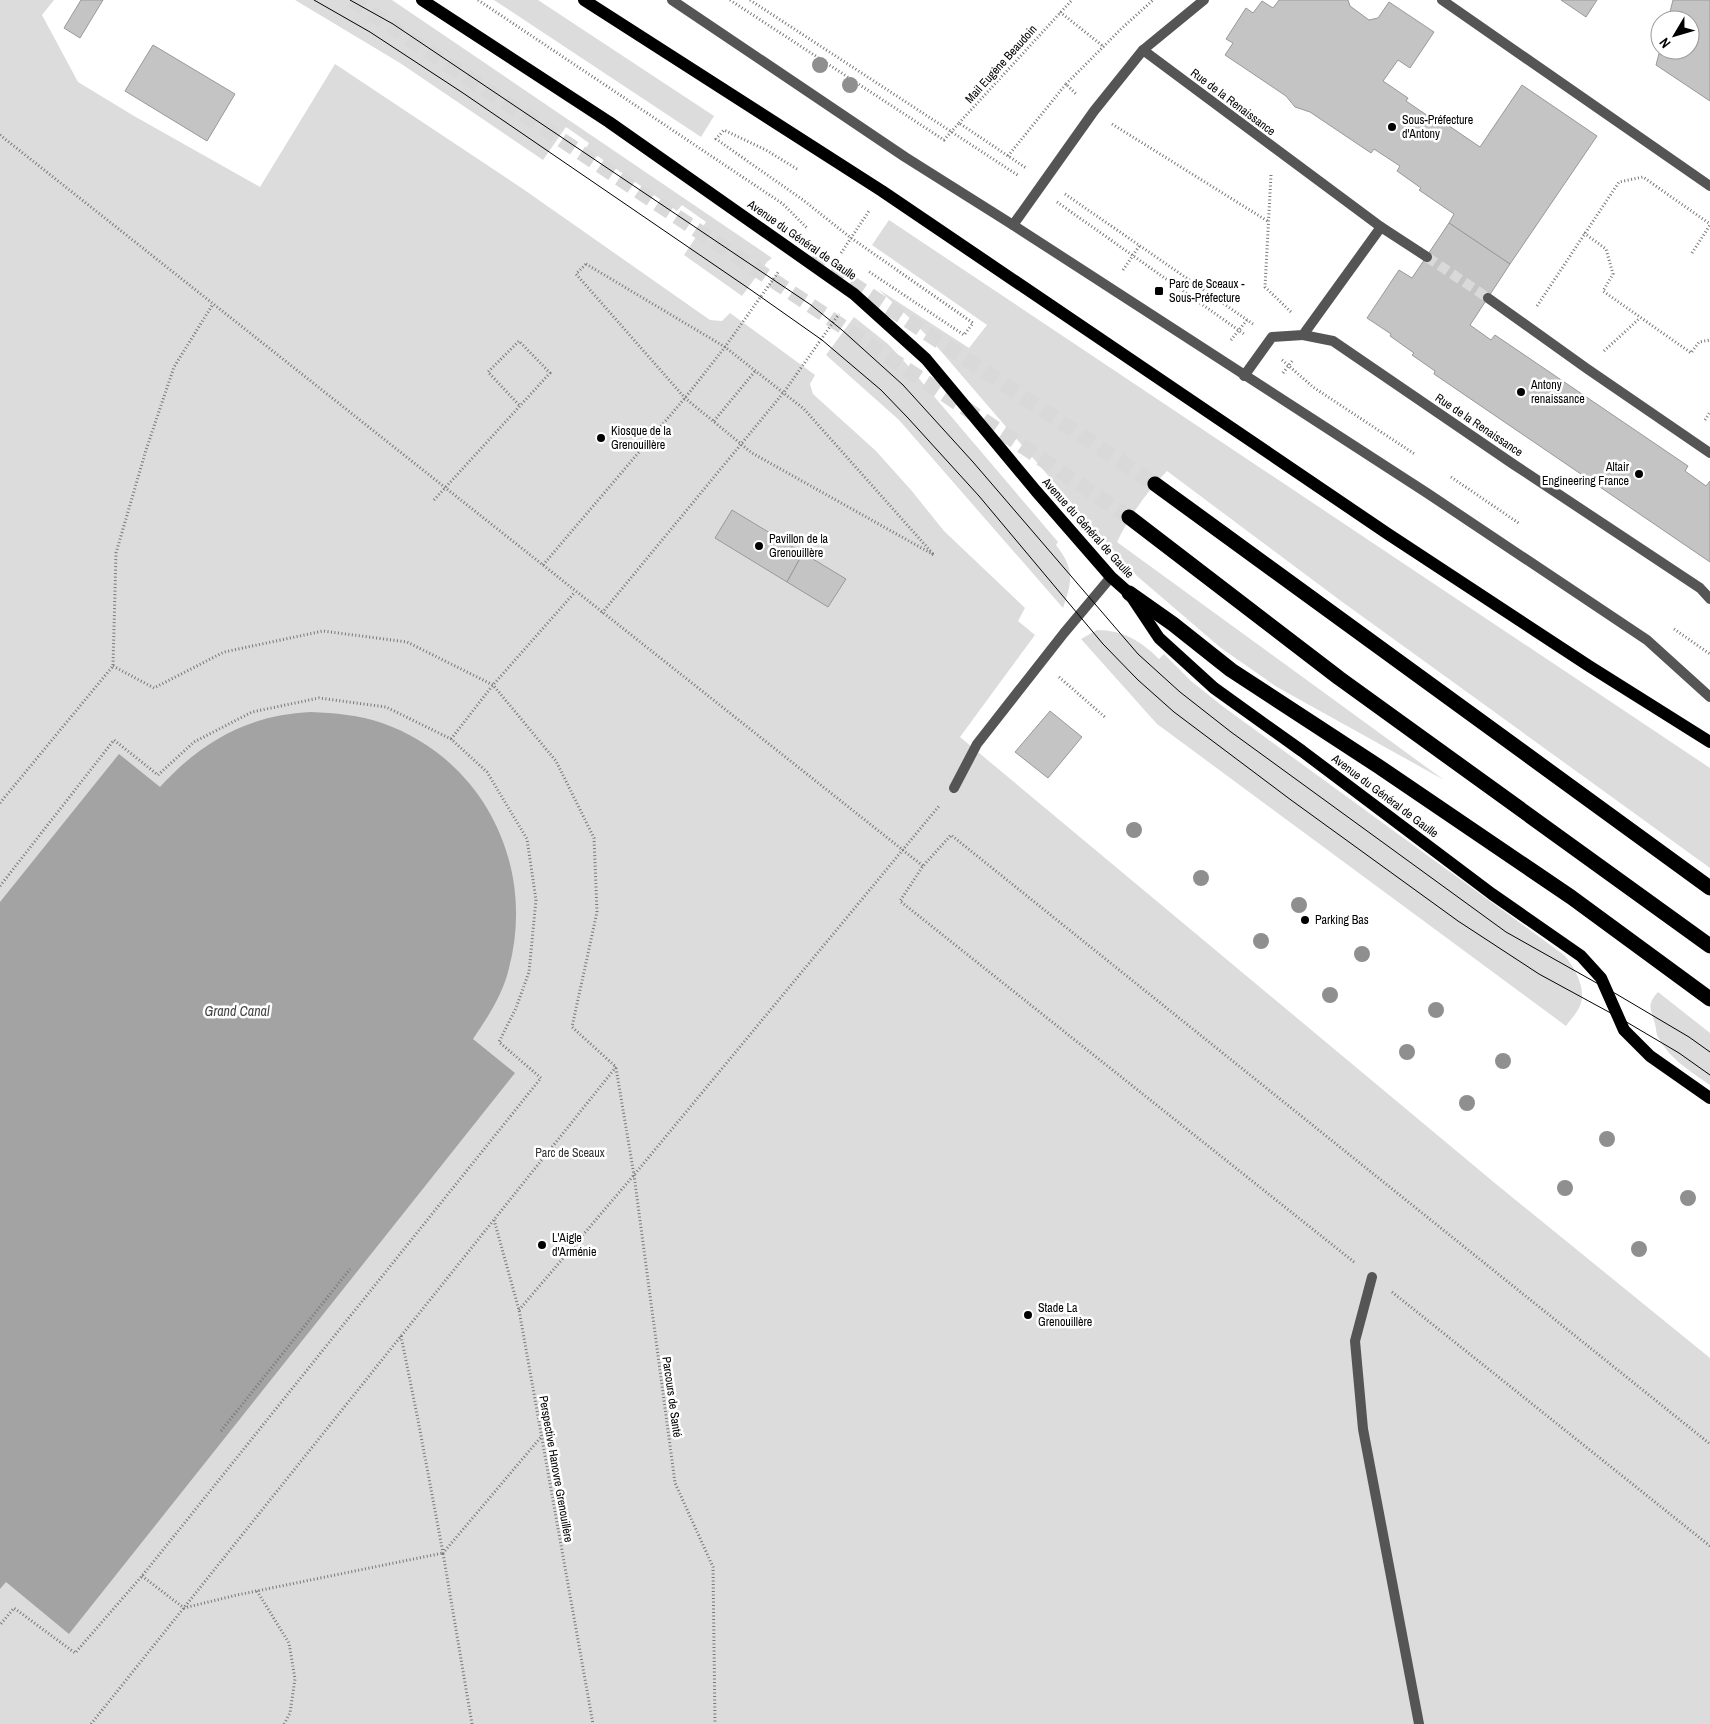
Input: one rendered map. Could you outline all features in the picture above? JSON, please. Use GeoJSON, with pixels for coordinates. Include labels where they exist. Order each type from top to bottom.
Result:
{"type":"FeatureCollection","features":[{"type":"Feature","properties":{"kind":"highway"},"geometry":{"type":"LineString","coordinates":[[1154,484],[1710,888]]}},
{"type":"Feature","properties":{"kind":"highway"},"geometry":{"type":"LineString","coordinates":[[1129,517],[1339,678],[1710,946]]}},
{"type":"Feature","properties":{"kind":"highway"},"geometry":{"type":"LineString","coordinates":[[1129,593],[1173,624],[1231,670],[1563,891],[1710,999]]}},
{"type":"Feature","properties":{"kind":"main road","name":"Avenue du Général de Gaulle"},"geometry":{"type":"LineString","coordinates":[[422,0],[609,122],[854,294],[926,359],[1036,491],[1111,577],[1129,593],[1159,638],[1214,688],[1310,757],[1492,894],[1581,956],[1601,978],[1624,1030],[1650,1056],[1710,1098]]}},
{"type":"Feature","properties":{"kind":"main road"},"geometry":{"type":"LineString","coordinates":[[584,0],[882,191],[1388,534],[1581,661],[1710,742]]}},
{"type":"Feature","properties":{"kind":"street"},"geometry":{"type":"LineString","coordinates":[[672,0],[905,157],[1013,224],[1244,376],[1427,492],[1647,640],[1710,697]]}},
{"type":"Feature","properties":{"kind":"street"},"geometry":{"type":"LineString","coordinates":[[1013,224],[1094,111],[1143,50],[1204,0]]}},
{"type":"Feature","properties":{"kind":"street"},"geometry":{"type":"LineString","coordinates":[[1442,0],[1710,186]]}},
{"type":"Feature","properties":{"kind":"street","name":"Rue de la Renaissance"},"geometry":{"type":"LineString","coordinates":[[1143,50],[1381,226],[1426,257]]}},
{"type":"Feature","properties":{"kind":"street"},"geometry":{"type":"LineString","coordinates":[[1305,332],[1381,226]]}},
{"type":"Feature","properties":{"kind":"street"},"geometry":{"type":"LineString","coordinates":[[1488,298],[1524,325],[1710,453]]}},
{"type":"Feature","properties":{"kind":"street","name":"Rue de la Renaissance"},"geometry":{"type":"LineString","coordinates":[[1272,337],[1305,332],[1333,341],[1513,464],[1700,588],[1710,599]]}},
{"type":"Feature","properties":{"kind":"street"},"geometry":{"type":"LineString","coordinates":[[1244,376],[1272,337]]}},
{"type":"Feature","properties":{"kind":"street"},"geometry":{"type":"LineString","coordinates":[[954,788],[976,744],[1111,577]]}},
{"type":"Feature","properties":{"kind":"street"},"geometry":{"type":"LineString","coordinates":[[1372,1277],[1355,1342],[1364,1430],[1419,1724]]}},
{"type":"Feature","properties":{"kind":"path"},"geometry":{"type":"LineString","coordinates":[[478,0],[783,204],[809,230]]}},
{"type":"Feature","properties":{"kind":"path","name":"Mail Eugène Beaudoin"},"geometry":{"type":"LineString","coordinates":[[730,0],[944,140],[1072,0]]}},
{"type":"Feature","properties":{"kind":"path"},"geometry":{"type":"LineString","coordinates":[[1008,156],[1066,84],[1152,0]]}},
{"type":"Feature","properties":{"kind":"path"},"geometry":{"type":"LineString","coordinates":[[1060,12],[1104,47]]}},
{"type":"Feature","properties":{"kind":"path"},"geometry":{"type":"LineString","coordinates":[[1066,84],[1094,111]]}},
{"type":"Feature","properties":{"kind":"path"},"geometry":{"type":"LineString","coordinates":[[959,123],[1272,337]]}},
{"type":"Feature","properties":{"kind":"path"},"geometry":{"type":"LineString","coordinates":[[800,171],[766,150],[724,130],[716,139],[802,200],[851,238],[972,323],[964,335],[870,272]]}},
{"type":"Feature","properties":{"kind":"path"},"geometry":{"type":"LineString","coordinates":[[1123,132],[1268,222]]}},
{"type":"Feature","properties":{"kind":"path"},"geometry":{"type":"LineString","coordinates":[[0,135],[923,866]]}},
{"type":"Feature","properties":{"kind":"path"},"geometry":{"type":"LineString","coordinates":[[1273,147],[1265,287],[1305,332]]}},
{"type":"Feature","properties":{"kind":"path"},"geometry":{"type":"LineString","coordinates":[[1524,325],[1620,182],[1643,177],[1710,224],[1692,253]]}},
{"type":"Feature","properties":{"kind":"path"},"geometry":{"type":"LineString","coordinates":[[840,254],[870,210]]}},
{"type":"Feature","properties":{"kind":"path"},"geometry":{"type":"LineString","coordinates":[[1584,233],[1606,249],[1613,274],[1603,291],[1691,353],[1699,342],[1710,340]]}},
{"type":"Feature","properties":{"kind":"path"},"geometry":{"type":"LineString","coordinates":[[586,264],[725,347],[756,370],[804,409],[934,555],[752,453],[740,444],[685,398],[576,274],[586,264]]}},
{"type":"Feature","properties":{"kind":"path"},"geometry":{"type":"LineString","coordinates":[[543,565],[685,398],[725,347],[780,269]]}},
{"type":"Feature","properties":{"kind":"path"},"geometry":{"type":"LineString","coordinates":[[0,803],[113,666],[116,553],[146,450],[174,367],[213,304]]}},
{"type":"Feature","properties":{"kind":"path"},"geometry":{"type":"LineString","coordinates":[[602,613],[784,392],[841,312]]}},
{"type":"Feature","properties":{"kind":"path"},"geometry":{"type":"LineString","coordinates":[[434,500],[520,406],[550,373],[519,341],[488,372],[520,406]]}},
{"type":"Feature","properties":{"kind":"path"},"geometry":{"type":"LineString","coordinates":[[714,421],[756,370]]}},
{"type":"Feature","properties":{"kind":"path"},"geometry":{"type":"LineString","coordinates":[[451,739],[493,685],[575,592]]}},
{"type":"Feature","properties":{"kind":"path"},"geometry":{"type":"LineString","coordinates":[[91,1724],[616,1067],[572,1026],[597,912],[594,838],[556,761],[493,685],[408,642],[322,631],[224,652],[154,688],[113,666]]}},
{"type":"Feature","properties":{"kind":"path"},"geometry":{"type":"LineString","coordinates":[[1041,662],[1106,718]]}},
{"type":"Feature","properties":{"kind":"path"},"geometry":{"type":"LineString","coordinates":[[0,886],[114,740],[158,775],[194,742],[252,712],[319,698],[386,707],[451,739],[487,772],[527,839],[536,900],[529,972],[516,1008],[499,1042],[541,1078],[142,1576],[75,1653],[14,1608],[0,1626]]}},
{"type":"Feature","properties":{"kind":"path"},"geometry":{"type":"LineString","coordinates":[[519,1310],[634,1175],[954,788]]}},
{"type":"Feature","properties":{"kind":"path"},"geometry":{"type":"LineString","coordinates":[[1710,1444],[951,835],[923,866],[900,901],[1710,1546]]}},
{"type":"Feature","properties":{"kind":"path","name":"Parcours de Santé"},"geometry":{"type":"LineString","coordinates":[[616,1067],[634,1175],[675,1483],[713,1567],[715,1724]]}},
{"type":"Feature","properties":{"kind":"path","name":"Perspective Hanovre Grenouillère"},"geometry":{"type":"LineString","coordinates":[[494,1220],[519,1310],[593,1724]]}},
{"type":"Feature","properties":{"kind":"path"},"geometry":{"type":"LineString","coordinates":[[221,1431],[350,1269]]}},
{"type":"Feature","properties":{"kind":"path"},"geometry":{"type":"LineString","coordinates":[[401,1336],[443,1553],[472,1724]]}},
{"type":"Feature","properties":{"kind":"path"},"geometry":{"type":"LineString","coordinates":[[184,1608],[443,1553],[542,1436]]}},
{"type":"Feature","properties":{"kind":"path"},"geometry":{"type":"LineString","coordinates":[[142,1576],[184,1608]]}},
{"type":"Feature","properties":{"kind":"path"},"geometry":{"type":"LineString","coordinates":[[257,1591],[289,1643],[295,1679],[290,1713],[284,1724]]}},
{"type":"Feature","properties":{"kind":"green space","name":"Parc de Sceaux"},"geometry":{"type":"Polygon","coordinates":[[[0,0],[54,0],[42,15],[78,82],[260,187],[335,64],[523,189],[710,320],[722,321],[730,313],[815,375],[810,384],[813,394],[876,451],[944,531],[1025,608],[1018,621],[1035,635],[960,737],[1496,1184],[1710,1358],[1710,1724],[0,1724],[0,0]]]}},
{"type":"Feature","properties":{"kind":"green space"},"geometry":{"type":"Polygon","coordinates":[[[295,0],[392,0],[772,258],[742,296],[684,255],[706,222],[682,205],[677,211],[586,148],[589,143],[566,127],[543,160],[400,63],[295,0]]]}},
{"type":"Feature","properties":{"kind":"green space"},"geometry":{"type":"Polygon","coordinates":[[[494,0],[538,0],[714,116],[701,137],[494,0]]]}},
{"type":"Feature","properties":{"kind":"green space"},"geometry":{"type":"Polygon","coordinates":[[[889,220],[1710,768],[1710,868],[1341,601],[1167,471],[1139,504],[1117,542],[1444,780],[1277,687],[1221,648],[1137,576],[939,349],[914,322],[878,289],[969,348],[987,325],[872,245],[889,220]]]}},
{"type":"Feature","properties":{"kind":"green space"},"geometry":{"type":"Polygon","coordinates":[[[854,317],[888,344],[904,361],[1058,542],[1056,545],[1066,561],[1070,575],[1069,590],[1063,608],[899,420],[826,355],[854,317]]]}},
{"type":"Feature","properties":{"kind":"green space"},"geometry":{"type":"Polygon","coordinates":[[[1097,630],[1123,634],[1138,642],[1159,659],[1164,654],[1191,681],[1225,708],[1564,955],[1578,977],[1582,991],[1579,1009],[1566,1026],[1157,724],[1081,639],[1097,630]]]}},
{"type":"Feature","properties":{"kind":"green space"},"geometry":{"type":"Polygon","coordinates":[[[1658,992],[1710,1033],[1710,1085],[1673,1057],[1657,1035],[1650,1007],[1654,996],[1658,992]]]}},
{"type":"Feature","properties":{"kind":"water","name":"Grand Canal"},"geometry":{"type":"Polygon","coordinates":[[[311,712],[347,715],[373,720],[418,740],[449,762],[474,789],[494,821],[508,855],[515,892],[515,930],[509,968],[503,987],[473,1039],[515,1073],[69,1634],[6,1582],[0,1589],[0,902],[119,754],[160,787],[192,756],[228,733],[267,719],[288,714],[311,712]]]}},
{"type":"Feature","properties":{"kind":"building"},"geometry":{"type":"Polygon","coordinates":[[[81,0],[103,0],[80,38],[64,28],[81,0]]]}},
{"type":"Feature","properties":{"kind":"building","name":"Sous-Préfecture d'Antony"},"geometry":{"type":"Polygon","coordinates":[[[1279,0],[1348,0],[1350,6],[1369,20],[1378,18],[1389,2],[1434,32],[1410,68],[1398,60],[1383,81],[1408,98],[1406,101],[1431,118],[1433,115],[1480,147],[1522,85],[1597,136],[1510,264],[1449,223],[1454,214],[1419,190],[1421,188],[1397,171],[1400,166],[1374,149],[1371,153],[1310,112],[1295,107],[1286,96],[1225,55],[1233,43],[1226,39],[1246,8],[1253,13],[1262,1],[1273,8],[1279,0]]]}},
{"type":"Feature","properties":{"kind":"building"},"geometry":{"type":"Polygon","coordinates":[[[1561,0],[1597,0],[1586,17],[1561,0]]]}},
{"type":"Feature","properties":{"kind":"building"},"geometry":{"type":"Polygon","coordinates":[[[1673,0],[1710,0],[1710,101],[1656,65],[1657,60],[1700,60],[1700,10],[1670,10],[1673,0]]]}},
{"type":"Feature","properties":{"kind":"building"},"geometry":{"type":"Polygon","coordinates":[[[153,45],[235,94],[207,141],[125,91],[153,45]]]}},
{"type":"Feature","properties":{"kind":"building","name":"Antony renaissance"},"geometry":{"type":"Polygon","coordinates":[[[1449,223],[1510,264],[1470,325],[1491,340],[1495,335],[1688,466],[1685,471],[1706,486],[1710,481],[1710,562],[1434,374],[1435,371],[1412,355],[1414,353],[1390,336],[1391,334],[1367,318],[1399,270],[1412,278],[1449,223]]]}},
{"type":"Feature","properties":{"kind":"building","name":"Pavillon de la Grenouillère"},"geometry":{"type":"Polygon","coordinates":[[[732,510],[803,553],[787,582],[715,538],[732,510]]]}},
{"type":"Feature","properties":{"kind":"building"},"geometry":{"type":"Polygon","coordinates":[[[803,553],[846,579],[828,607],[787,582],[803,553]]]}},
{"type":"Feature","properties":{"kind":"building"},"geometry":{"type":"Polygon","coordinates":[[[1050,711],[1082,737],[1048,778],[1015,752],[1050,711]]]}},
{"type":"Feature","properties":{"kind":"tunnel"},"geometry":{"type":"LineString","coordinates":[[351,0],[1129,517]]}},
{"type":"Feature","properties":{"kind":"tunnel"},"geometry":{"type":"LineString","coordinates":[[812,257],[1155,484]]}},
{"type":"Feature","properties":{"kind":"tunnel"},"geometry":{"type":"LineString","coordinates":[[1427,257],[1488,298]]}},
{"type":"Feature","properties":{"kind":"tram line"},"geometry":{"type":"LineString","coordinates":[[314,0],[370,32],[463,93],[822,340],[881,390],[908,418],[979,496],[1103,644],[1138,680],[1174,712],[1291,800],[1458,921],[1539,974],[1679,1053],[1710,1075]]}},
{"type":"Feature","properties":{"kind":"tram line"},"geometry":{"type":"LineString","coordinates":[[350,0],[393,24],[811,305],[903,385],[973,462],[1138,654],[1180,692],[1231,732],[1506,932],[1618,995],[1689,1037],[1710,1052]]}},
{"type":"Feature","properties":{"kind":"place","name":"Sous-Préfecture d'Antony"},"geometry":{"type":"Point","coordinates":[1392,127]}},
{"type":"Feature","properties":{"kind":"place","name":"Parc de Sceaux - Sous-Préfecture"},"geometry":{"type":"Point","coordinates":[1159,291]}},
{"type":"Feature","properties":{"kind":"place","name":"Antony renaissance"},"geometry":{"type":"Point","coordinates":[1521,392]}},
{"type":"Feature","properties":{"kind":"place","name":"Kiosque de la Grenouillère"},"geometry":{"type":"Point","coordinates":[601,438]}},
{"type":"Feature","properties":{"kind":"place","name":"Altair Engineering France"},"geometry":{"type":"Point","coordinates":[1639,474]}},
{"type":"Feature","properties":{"kind":"place","name":"Pavillon de la Grenouillère"},"geometry":{"type":"Point","coordinates":[759,546]}},
{"type":"Feature","properties":{"kind":"place","name":"Parking Bas"},"geometry":{"type":"Point","coordinates":[1305,920]}},
{"type":"Feature","properties":{"kind":"place","name":"L'Aigle d'Arménie"},"geometry":{"type":"Point","coordinates":[542,1245]}},
{"type":"Feature","properties":{"kind":"place","name":"Stade La Grenouillère"},"geometry":{"type":"Point","coordinates":[1028,1315]}}]}
